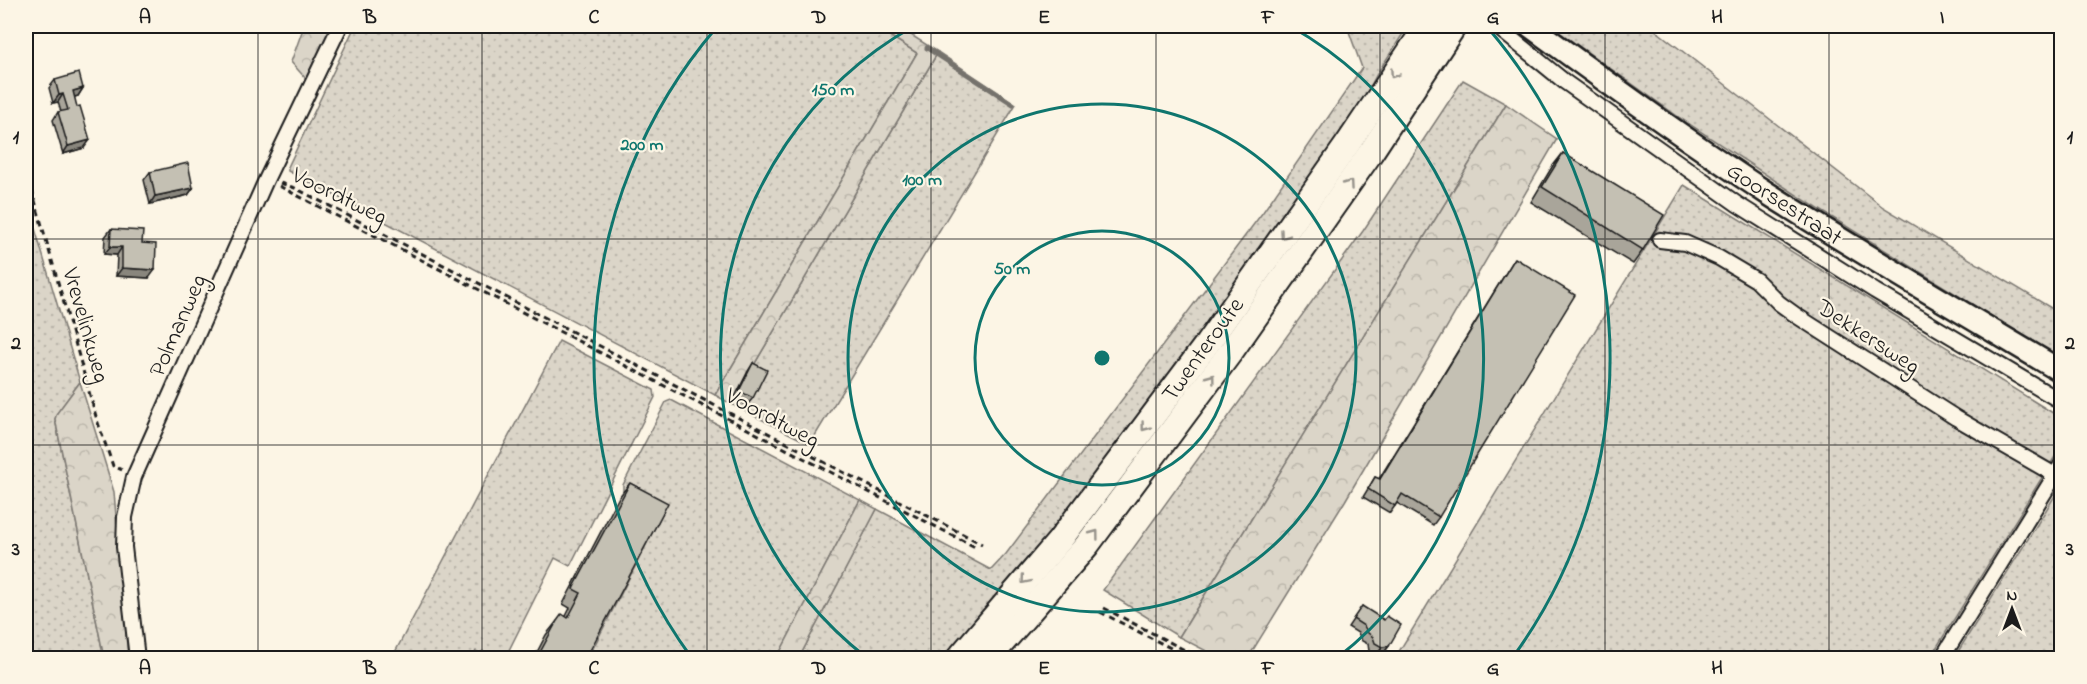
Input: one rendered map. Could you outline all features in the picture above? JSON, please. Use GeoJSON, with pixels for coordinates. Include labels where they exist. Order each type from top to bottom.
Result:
{"type":"FeatureCollection","features":[{"type":"Feature","properties":{"kind":"highway","name":"Twenteroute"},"geometry":{"type":"LineString","coordinates":[[959,658],[1060,540],[1207,344],[1347,145],[1427,26]]}},
{"type":"Feature","properties":{"kind":"highway","name":"Twenteroute"},"geometry":{"type":"LineString","coordinates":[[989,658],[1087,545],[1232,350],[1371,152],[1455,26]]}},
{"type":"Feature","properties":{"kind":"main road","name":"Goorsestraat"},"geometry":{"type":"LineString","coordinates":[[1530,26],[1630,99],[1767,192],[1910,282],[2061,372]]}},
{"type":"Feature","properties":{"kind":"street","name":"Polmanweg"},"geometry":{"type":"LineString","coordinates":[[137,658],[124,548],[125,517],[134,477],[266,180],[340,26]]}},
{"type":"Feature","properties":{"kind":"street","name":"Goorsestraat"},"geometry":{"type":"LineString","coordinates":[[1499,28],[1565,82],[1737,204],[1875,291],[2061,402]]}},
{"type":"Feature","properties":{"kind":"street","name":"Dekkersweg"},"geometry":{"type":"LineString","coordinates":[[1660,240],[1686,243],[1728,263],[1756,280],[1779,303],[1797,316],[1956,418],[2058,469],[1942,658]]}},
{"type":"Feature","properties":{"kind":"path","name":"Vrevelinkweg"},"geometry":{"type":"LineString","coordinates":[[26,169],[100,429],[113,465],[134,477]]}},
{"type":"Feature","properties":{"kind":"path","name":"Voordtweg"},"geometry":{"type":"LineString","coordinates":[[266,180],[295,188],[982,544]]}},
{"type":"Feature","properties":{"kind":"path","name":"Voordtweg"},"geometry":{"type":"LineString","coordinates":[[266,180],[977,548]]}},
{"type":"Feature","properties":{"kind":"path"},"geometry":{"type":"LineString","coordinates":[[1104,608],[1200,658]]}},
{"type":"Feature","properties":{"kind":"path"},"geometry":{"type":"LineString","coordinates":[[1100,612],[1190,658]]}},
{"type":"Feature","properties":{"kind":"green space"},"geometry":{"type":"Polygon","coordinates":[[[304,26],[332,26],[307,80],[291,62],[304,26]]]}},
{"type":"Feature","properties":{"kind":"green space"},"geometry":{"type":"Polygon","coordinates":[[[355,26],[874,26],[917,53],[715,395],[288,171],[355,26]]]}},
{"type":"Feature","properties":{"kind":"green space"},"geometry":{"type":"Polygon","coordinates":[[[874,26],[897,26],[938,52],[731,404],[715,395],[917,53],[874,26]]]}},
{"type":"Feature","properties":{"kind":"green space"},"geometry":{"type":"Polygon","coordinates":[[[1347,26],[1408,26],[1377,74],[1356,114],[1269,241],[1100,469],[948,658],[799,658],[877,509],[991,570],[1006,554],[1263,212],[1362,68],[1347,26]]]}},
{"type":"Feature","properties":{"kind":"green space"},"geometry":{"type":"Polygon","coordinates":[[[1551,26],[1650,26],[1883,207],[2061,314],[2061,359],[1812,205],[1680,118],[1551,26]]]}},
{"type":"Feature","properties":{"kind":"green space"},"geometry":{"type":"Polygon","coordinates":[[[938,52],[1016,104],[810,444],[731,404],[938,52]]]}},
{"type":"Feature","properties":{"kind":"green space"},"geometry":{"type":"Polygon","coordinates":[[[1463,80],[1506,104],[1179,637],[1103,590],[1363,231],[1463,80]]]}},
{"type":"Feature","properties":{"kind":"green space"},"geometry":{"type":"Polygon","coordinates":[[[1506,104],[1557,139],[1345,501],[1248,658],[1220,658],[1179,637],[1506,104]]]}},
{"type":"Feature","properties":{"kind":"green space"},"geometry":{"type":"Polygon","coordinates":[[[1684,185],[2061,418],[2061,447],[1930,658],[1395,658],[1684,185]]]}},
{"type":"Feature","properties":{"kind":"green space"},"geometry":{"type":"Polygon","coordinates":[[[26,198],[80,382],[55,419],[104,658],[26,658],[26,198]]]}},
{"type":"Feature","properties":{"kind":"green space"},"geometry":{"type":"Polygon","coordinates":[[[559,341],[654,390],[655,397],[570,566],[555,558],[505,658],[492,655],[488,658],[476,651],[472,658],[392,658],[559,341]]]}},
{"type":"Feature","properties":{"kind":"green space"},"geometry":{"type":"Polygon","coordinates":[[[80,382],[114,492],[128,658],[104,658],[55,419],[80,382]]]}},
{"type":"Feature","properties":{"kind":"green space"},"geometry":{"type":"Polygon","coordinates":[[[671,400],[860,500],[777,658],[588,658],[663,512],[623,491],[623,485],[666,402],[671,400]]]}},
{"type":"Feature","properties":{"kind":"green space"},"geometry":{"type":"Polygon","coordinates":[[[2061,486],[2061,658],[1954,658],[2061,486]]]}},
{"type":"Feature","properties":{"kind":"green space"},"geometry":{"type":"Polygon","coordinates":[[[860,500],[877,509],[799,658],[777,658],[860,500]]]}},
{"type":"Feature","properties":{"kind":"building"},"geometry":{"type":"Polygon","coordinates":[[[79,73],[83,88],[73,91],[90,140],[68,146],[58,112],[68,110],[63,94],[59,95],[55,80],[79,73]]]}},
{"type":"Feature","properties":{"kind":"building"},"geometry":{"type":"Polygon","coordinates":[[[1563,153],[1664,215],[1643,250],[1542,187],[1563,153]]]}},
{"type":"Feature","properties":{"kind":"building"},"geometry":{"type":"Polygon","coordinates":[[[188,163],[193,188],[155,196],[150,172],[188,163]]]}},
{"type":"Feature","properties":{"kind":"building"},"geometry":{"type":"Polygon","coordinates":[[[111,229],[143,231],[142,243],[156,244],[155,270],[122,268],[122,247],[110,247],[111,229]]]}},
{"type":"Feature","properties":{"kind":"building"},"geometry":{"type":"Polygon","coordinates":[[[1515,258],[1575,295],[1439,517],[1402,494],[1395,506],[1368,489],[1375,477],[1380,479],[1515,258]]]}},
{"type":"Feature","properties":{"kind":"building"},"geometry":{"type":"Polygon","coordinates":[[[753,363],[767,370],[753,398],[739,391],[753,363]]]}},
{"type":"Feature","properties":{"kind":"building"},"geometry":{"type":"Polygon","coordinates":[[[630,483],[668,503],[586,658],[537,658],[562,614],[568,618],[581,593],[573,589],[630,483]]]}},
{"type":"Feature","properties":{"kind":"building"},"geometry":{"type":"Polygon","coordinates":[[[1362,606],[1384,620],[1387,616],[1401,625],[1389,646],[1382,647],[1375,643],[1364,626],[1353,619],[1362,606]]]}},
{"type":"Feature","properties":{"kind":"building"},"geometry":{"type":"Polygon","coordinates":[[[482,652],[494,658],[479,658],[482,652]]]}},
{"type":"Feature","properties":{"kind":"waterway"},"geometry":{"type":"LineString","coordinates":[[927,48],[1013,104]]}}]}
